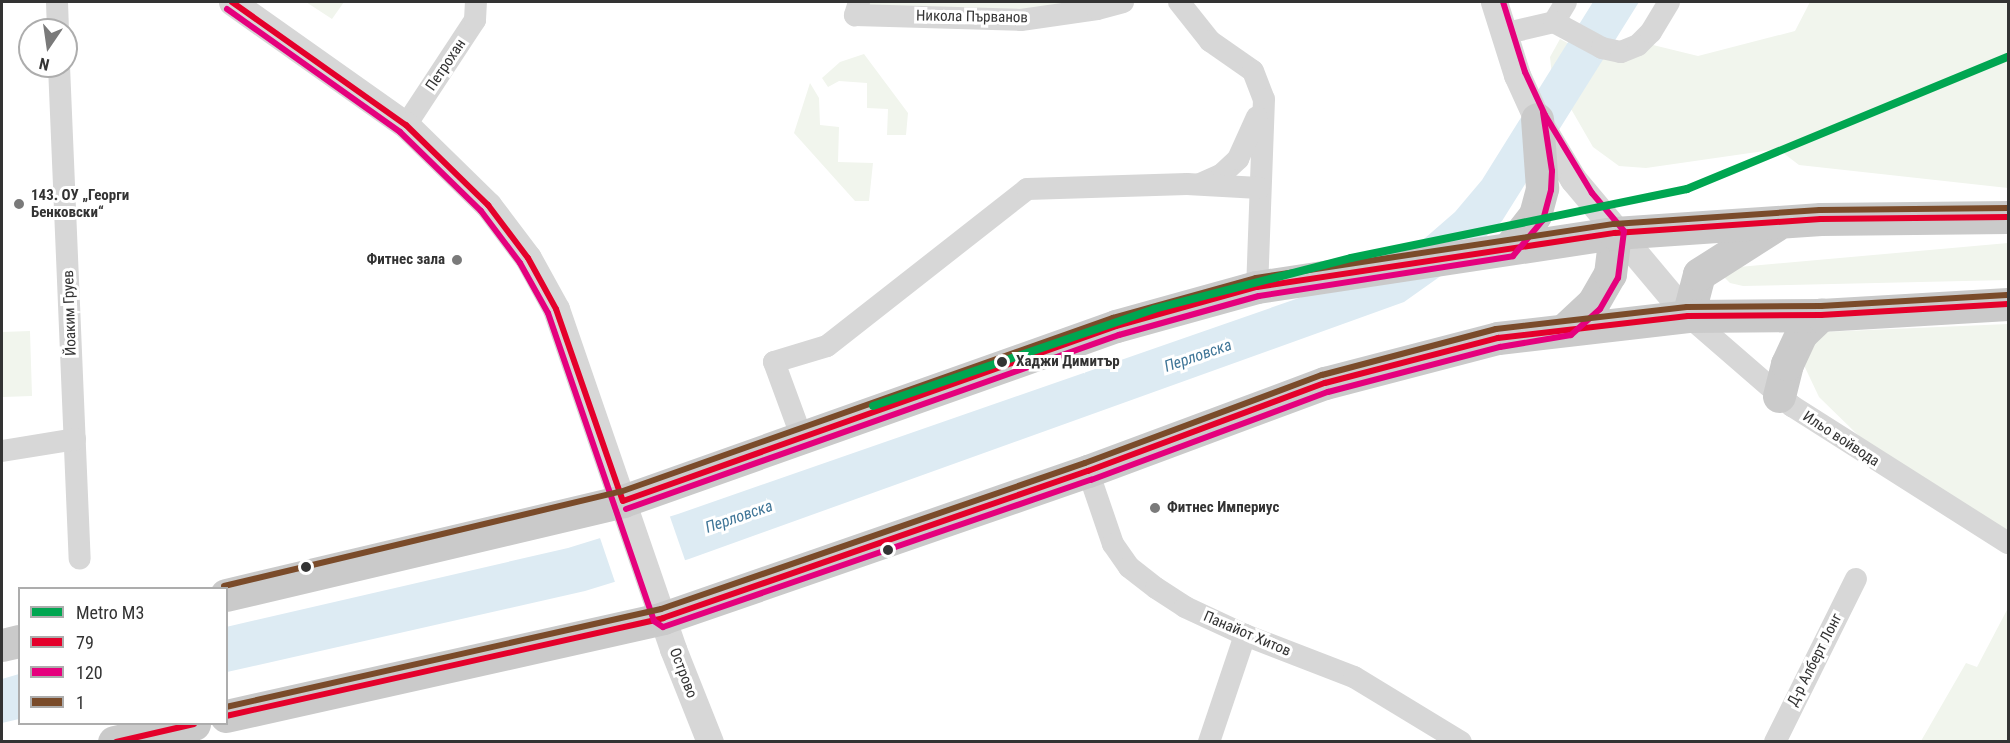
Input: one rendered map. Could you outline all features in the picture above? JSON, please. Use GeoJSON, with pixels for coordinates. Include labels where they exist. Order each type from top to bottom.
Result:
{"type":"FeatureCollection","features":[{"type":"Feature","properties":{"kind":"main road"},"geometry":{"type":"LineString","coordinates":[[1509,248],[1535,214],[1542,188],[1537,119]]}},
{"type":"Feature","properties":{"kind":"main road"},"geometry":{"type":"LineString","coordinates":[[228,595],[626,512],[802,438],[1116,326],[1257,287],[1615,233],[1783,221],[2008,217]]}},
{"type":"Feature","properties":{"kind":"main road"},"geometry":{"type":"LineString","coordinates":[[1688,316],[1699,274],[1783,221]]}},
{"type":"Feature","properties":{"kind":"main road"},"geometry":{"type":"LineString","coordinates":[[1566,328],[1593,303],[1610,274],[1615,233]]}},
{"type":"Feature","properties":{"kind":"main road"},"geometry":{"type":"LineString","coordinates":[[228,716],[663,618],[1088,471],[1360,372],[1498,338],[1566,328],[1688,316],[1821,315],[2008,304]]}},
{"type":"Feature","properties":{"kind":"main road"},"geometry":{"type":"LineString","coordinates":[[1779,396],[1787,364],[1801,334],[1821,315]]}},
{"type":"Feature","properties":{"kind":"main road"},"geometry":{"type":"LineString","coordinates":[[2,645],[18,641]]}},
{"type":"Feature","properties":{"kind":"main road"},"geometry":{"type":"LineString","coordinates":[[114,741],[185,725]]}},
{"type":"Feature","properties":{"kind":"street"},"geometry":{"type":"LineString","coordinates":[[57,2],[58,18]]}},
{"type":"Feature","properties":{"kind":"street","name":"Острово"},"geometry":{"type":"LineString","coordinates":[[232,2],[406,124],[488,205],[528,258],[556,309],[663,618],[710,741]]}},
{"type":"Feature","properties":{"kind":"street","name":"Петрохан"},"geometry":{"type":"LineString","coordinates":[[406,124],[475,20],[476,2]]}},
{"type":"Feature","properties":{"kind":"street","name":"Никола Първанов"},"geometry":{"type":"LineString","coordinates":[[857,8],[1021,20],[1097,9],[1123,2]]}},
{"type":"Feature","properties":{"kind":"street"},"geometry":{"type":"LineString","coordinates":[[1179,2],[1210,41],[1253,71],[1264,99],[1257,287]]}},
{"type":"Feature","properties":{"kind":"street"},"geometry":{"type":"LineString","coordinates":[[1494,2],[1503,34],[1537,119],[1585,198],[1688,316]]}},
{"type":"Feature","properties":{"kind":"street"},"geometry":{"type":"LineString","coordinates":[[1554,22],[1566,2]]}},
{"type":"Feature","properties":{"kind":"street"},"geometry":{"type":"LineString","coordinates":[[1503,34],[1554,22],[1602,48],[1621,52],[1638,45],[1651,32],[1669,2]]}},
{"type":"Feature","properties":{"kind":"street","name":"Йоаким Груев"},"geometry":{"type":"LineString","coordinates":[[60,78],[80,559]]}},
{"type":"Feature","properties":{"kind":"street"},"geometry":{"type":"LineString","coordinates":[[1199,185],[1222,174],[1238,159],[1264,99]]}},
{"type":"Feature","properties":{"kind":"street"},"geometry":{"type":"LineString","coordinates":[[802,438],[774,362],[827,346],[1027,189],[1199,185],[1259,188]]}},
{"type":"Feature","properties":{"kind":"street","name":"Ильо войвода"},"geometry":{"type":"LineString","coordinates":[[1688,316],[1779,396],[1905,481],[2008,543]]}},
{"type":"Feature","properties":{"kind":"street"},"geometry":{"type":"LineString","coordinates":[[2,452],[75,439]]}},
{"type":"Feature","properties":{"kind":"street","name":"Панайот Хитов"},"geometry":{"type":"LineString","coordinates":[[1088,471],[1113,544],[1129,567],[1185,607],[1245,635],[1354,677],[1453,739]]}},
{"type":"Feature","properties":{"kind":"street","name":"Д-р Алберт Лонг"},"geometry":{"type":"LineString","coordinates":[[1774,741],[1856,579]]}},
{"type":"Feature","properties":{"kind":"street"},"geometry":{"type":"LineString","coordinates":[[1209,741],[1245,635]]}},
{"type":"Feature","properties":{"kind":"shaded area"},"geometry":{"type":"Polygon","coordinates":[[[306,2],[344,2],[332,19],[306,2]]]}},
{"type":"Feature","properties":{"kind":"shaded area"},"geometry":{"type":"Polygon","coordinates":[[[859,2],[1123,2],[1097,9],[855,15],[859,2]]]}},
{"type":"Feature","properties":{"kind":"shaded area"},"geometry":{"type":"Polygon","coordinates":[[[1810,2],[2008,2],[2008,188],[1799,165],[1778,149],[1646,168],[1619,166],[1593,147],[1552,76],[1550,57],[1560,39],[1590,55],[1653,45],[1698,56],[1795,31],[1810,2]]]}},
{"type":"Feature","properties":{"kind":"shaded area"},"geometry":{"type":"Polygon","coordinates":[[[864,54],[908,113],[906,135],[887,135],[888,109],[867,108],[867,83],[839,81],[828,87],[822,78],[840,62],[864,54]]]}},
{"type":"Feature","properties":{"kind":"shaded area"},"geometry":{"type":"Polygon","coordinates":[[[810,83],[819,98],[820,125],[839,127],[838,162],[873,163],[869,201],[855,201],[794,133],[810,83]]]}},
{"type":"Feature","properties":{"kind":"shaded area"},"geometry":{"type":"Polygon","coordinates":[[[2008,243],[2008,280],[1743,286],[1730,283],[1722,275],[1739,267],[2008,243]]]}},
{"type":"Feature","properties":{"kind":"shaded area"},"geometry":{"type":"Polygon","coordinates":[[[2008,324],[2008,543],[1905,481],[1819,397],[1801,359],[1823,332],[2008,324]]]}},
{"type":"Feature","properties":{"kind":"shaded area"},"geometry":{"type":"Polygon","coordinates":[[[30,331],[32,396],[3,397],[2,332],[30,331]]]}},
{"type":"Feature","properties":{"kind":"shaded area"},"geometry":{"type":"Polygon","coordinates":[[[2008,608],[2008,741],[1921,741],[1966,663],[1977,667],[2008,608]]]}},
{"type":"Feature","properties":{"kind":"water","name":"Перловска"},"geometry":{"type":"Polygon","coordinates":[[[1593,2],[1639,2],[1502,221],[1459,263],[1404,302],[689,559],[585,591],[228,672],[228,627],[568,548],[678,514],[1394,265],[1455,212],[1482,180],[1593,2]]]}},
{"type":"Feature","properties":{"kind":"water"},"geometry":{"type":"Polygon","coordinates":[[[18,674],[18,719],[2,723],[2,679],[18,674]]]}},
{"type":"Feature","properties":{"kind":"pier"},"geometry":{"type":"Polygon","coordinates":[[[669,514],[686,563],[616,585],[599,535],[669,514]]]}},
{"type":"Feature","properties":{"kind":"metro line","name":"M3"},"geometry":{"type":"LineString","coordinates":[[873,406],[1154,309],[1351,258],[1687,189],[2008,57]]}},
{"type":"Feature","properties":{"kind":"transit line","name":"79"},"geometry":{"type":"LineString","coordinates":[[232,2],[406,125],[488,205],[528,258],[556,309],[623,501],[1116,326],[1257,287],[1615,233],[1821,219],[2008,217]]}},
{"type":"Feature","properties":{"kind":"transit line","name":"120"},"geometry":{"type":"LineString","coordinates":[[227,9],[400,132],[481,211],[520,263],[548,313],[654,621],[663,627],[1091,480],[1328,392],[1500,347],[1571,335],[1600,309],[1618,278],[1624,231],[1592,193],[1545,115],[1525,72],[1503,2]]}},
{"type":"Feature","properties":{"kind":"transit line","name":"120"},"geometry":{"type":"LineString","coordinates":[[626,509],[1119,335],[1259,296],[1513,256],[1543,220],[1551,190],[1552,171],[1543,112]]}},
{"type":"Feature","properties":{"kind":"transit line","name":"1"},"geometry":{"type":"LineString","coordinates":[[224,586],[620,492],[1113,318],[1256,278],[1614,224],[1820,210],[2008,208]]}},
{"type":"Feature","properties":{"kind":"transit line","name":"1"},"geometry":{"type":"LineString","coordinates":[[228,707],[661,609],[1085,463],[1322,375],[1496,329],[1687,307],[1821,306],[2007,295]]}},
{"type":"Feature","properties":{"kind":"transit line","name":"79"},"geometry":{"type":"LineString","coordinates":[[228,716],[663,618],[1088,471],[1325,383],[1498,338],[1688,316],[1821,315],[2008,304]]}},
{"type":"Feature","properties":{"kind":"transit line","name":"79"},"geometry":{"type":"LineString","coordinates":[[116,742],[190,725]]}},
{"type":"Feature","properties":{"kind":"place","name":"143. ОУ „Георги Бенковски“"},"geometry":{"type":"Point","coordinates":[19,204]}},
{"type":"Feature","properties":{"kind":"place","name":"Фитнес зала"},"geometry":{"type":"Point","coordinates":[457,260]}},
{"type":"Feature","properties":{"kind":"place","name":"Хаджи Димитър"},"geometry":{"type":"Point","coordinates":[1002,362]}},
{"type":"Feature","properties":{"kind":"place","name":"Фитнес Империус"},"geometry":{"type":"Point","coordinates":[1155,508]}}]}
